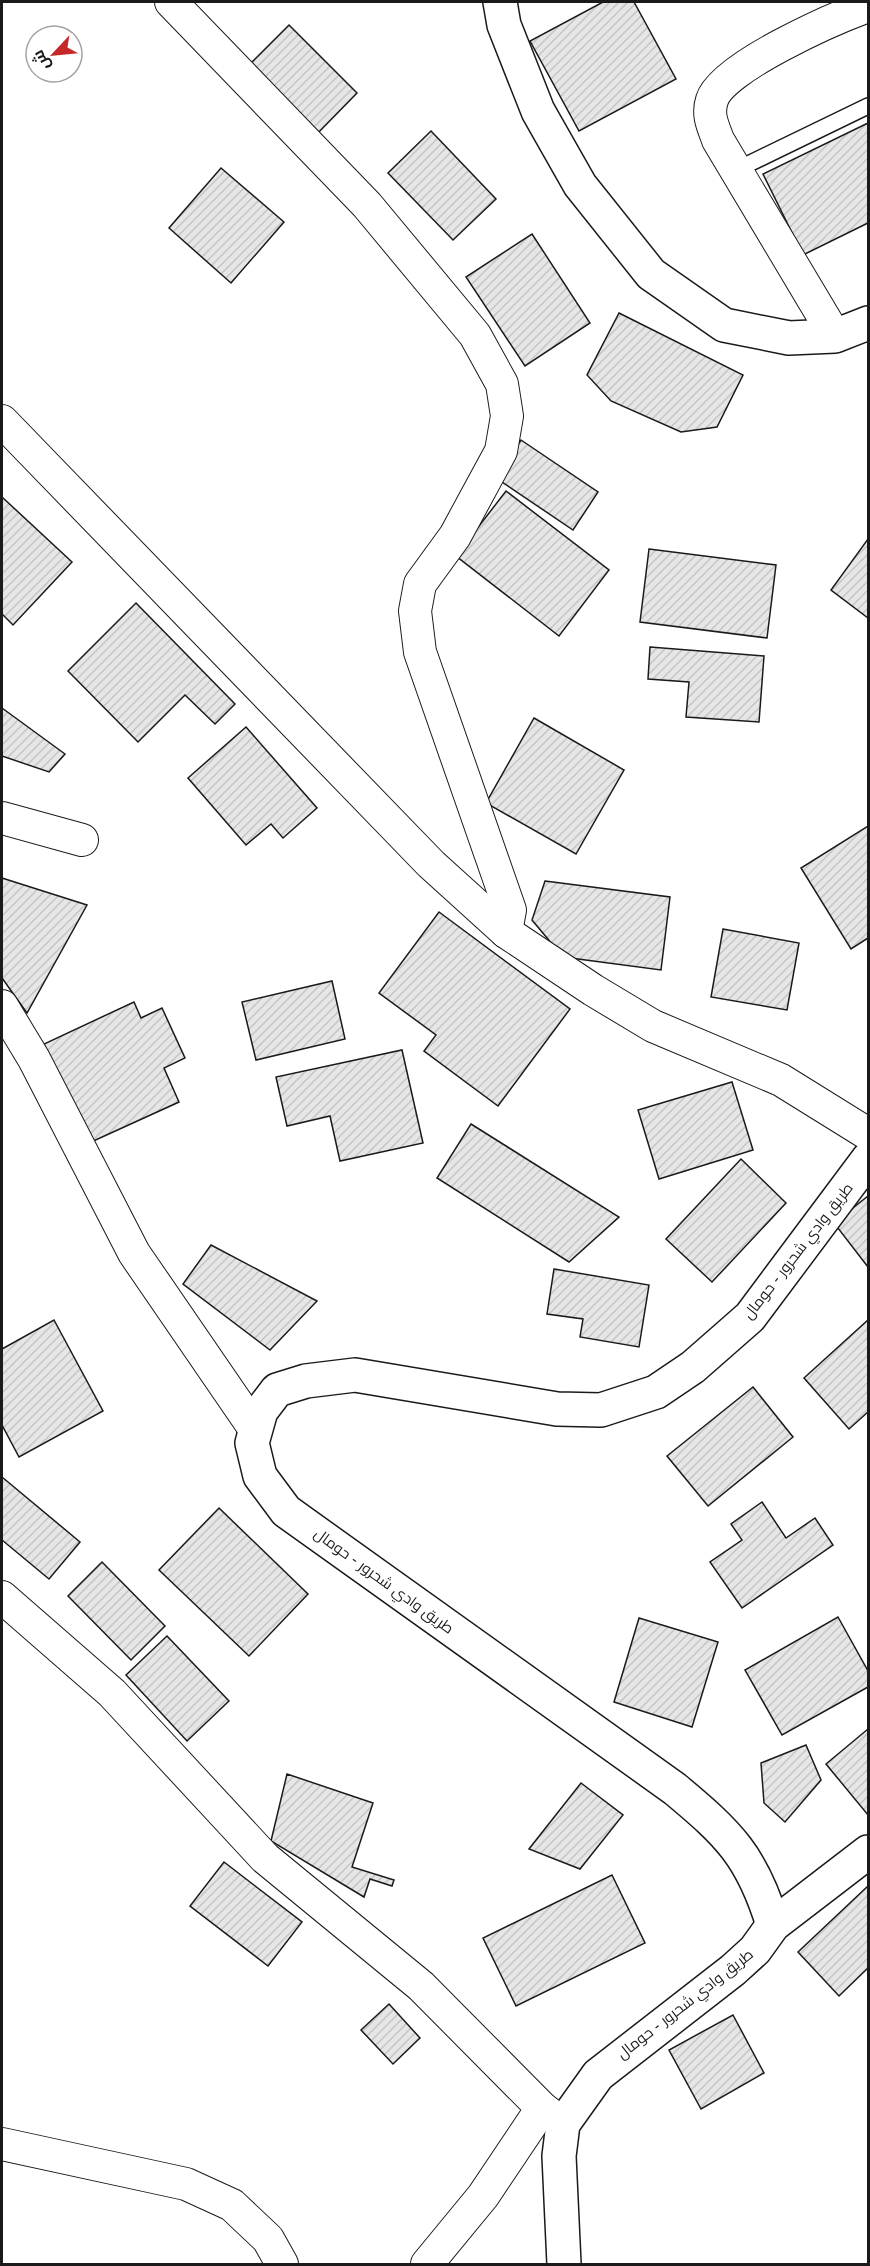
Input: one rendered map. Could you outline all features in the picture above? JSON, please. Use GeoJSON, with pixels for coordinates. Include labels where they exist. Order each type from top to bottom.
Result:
{"type":"FeatureCollection","features":[{"type":"Feature","properties":{"kind":"main road"},"geometry":{"type":"LineString","coordinates":[[500,2],[504,25],[538,111],[580,185],[651,274],[724,326],[789,338],[835,336],[868,323]]}},
{"type":"Feature","properties":{"kind":"main road","name":"طريق وادي شحرور - حومال"},"geometry":{"type":"LineString","coordinates":[[564,2265],[559,2156],[552,2116],[598,2075],[733,1970],[755,1950],[773,1925],[767,1905],[744,1854],[720,1826],[675,1789],[286,1511],[260,1476],[252,1443],[254,1428],[261,1411],[277,1390],[306,1381],[355,1376],[557,1409],[601,1410],[656,1392],[693,1367],[750,1317],[868,1160]]}},
{"type":"Feature","properties":{"kind":"main road"},"geometry":{"type":"LineString","coordinates":[[773,1925],[868,1852]]}},
{"type":"Feature","properties":{"kind":"street"},"geometry":{"type":"LineString","coordinates":[[171,2],[367,205],[475,335],[502,384],[507,416],[501,451],[455,536],[420,584],[415,611],[420,652],[510,910],[506,932]]}},
{"type":"Feature","properties":{"kind":"street"},"geometry":{"type":"LineString","coordinates":[[835,336],[718,140],[709,115],[712,98],[729,77],[763,55],[868,6]]}},
{"type":"Feature","properties":{"kind":"street"},"geometry":{"type":"LineString","coordinates":[[2,421],[431,864],[506,932],[653,1026],[781,1080],[868,1134]]}},
{"type":"Feature","properties":{"kind":"street"},"geometry":{"type":"LineString","coordinates":[[2,818],[82,840]]}},
{"type":"Feature","properties":{"kind":"street"},"geometry":{"type":"LineString","coordinates":[[2,1006],[34,1059],[134,1253],[254,1428]]}},
{"type":"Feature","properties":{"kind":"street"},"geometry":{"type":"LineString","coordinates":[[2,1597],[112,1693],[265,1858],[421,1986],[552,2116],[427,2265]]}},
{"type":"Feature","properties":{"kind":"street"},"geometry":{"type":"LineString","coordinates":[[2,2144],[186,2184],[232,2205],[268,2240],[282,2265]]}},
{"type":"Feature","properties":{"kind":"lane"},"geometry":{"type":"LineString","coordinates":[[736,171],[868,106]]}},
{"type":"Feature","properties":{"kind":"building"},"geometry":{"type":"Polygon","coordinates":[[[603,2],[634,2],[676,79],[579,131],[530,41],[603,2]]]}},
{"type":"Feature","properties":{"kind":"building"},"geometry":{"type":"Polygon","coordinates":[[[289,25],[357,93],[317,134],[248,66],[289,25]]]}},
{"type":"Feature","properties":{"kind":"building"},"geometry":{"type":"Polygon","coordinates":[[[868,123],[868,223],[803,255],[763,174],[868,123]]]}},
{"type":"Feature","properties":{"kind":"building"},"geometry":{"type":"Polygon","coordinates":[[[431,131],[496,199],[453,240],[388,173],[431,131]]]}},
{"type":"Feature","properties":{"kind":"building"},"geometry":{"type":"Polygon","coordinates":[[[221,168],[284,222],[231,283],[169,228],[221,168]]]}},
{"type":"Feature","properties":{"kind":"building"},"geometry":{"type":"Polygon","coordinates":[[[532,234],[590,323],[525,366],[466,277],[532,234]]]}},
{"type":"Feature","properties":{"kind":"building"},"geometry":{"type":"Polygon","coordinates":[[[619,313],[743,375],[717,427],[681,432],[611,401],[587,375],[619,313]]]}},
{"type":"Feature","properties":{"kind":"building"},"geometry":{"type":"Polygon","coordinates":[[[521,440],[598,492],[573,530],[496,478],[521,440]]]}},
{"type":"Feature","properties":{"kind":"building"},"geometry":{"type":"Polygon","coordinates":[[[506,491],[609,570],[559,636],[456,556],[506,491]]]}},
{"type":"Feature","properties":{"kind":"building"},"geometry":{"type":"Polygon","coordinates":[[[2,497],[72,562],[13,625],[2,614],[2,497]]]}},
{"type":"Feature","properties":{"kind":"building"},"geometry":{"type":"Polygon","coordinates":[[[868,539],[868,618],[831,590],[868,539]]]}},
{"type":"Feature","properties":{"kind":"building"},"geometry":{"type":"Polygon","coordinates":[[[649,549],[776,565],[767,638],[640,622],[649,549]]]}},
{"type":"Feature","properties":{"kind":"building"},"geometry":{"type":"Polygon","coordinates":[[[136,603],[235,704],[215,724],[185,695],[138,742],[68,671],[136,603]]]}},
{"type":"Feature","properties":{"kind":"building"},"geometry":{"type":"Polygon","coordinates":[[[650,647],[764,656],[759,722],[686,717],[689,682],[648,679],[650,647]]]}},
{"type":"Feature","properties":{"kind":"building"},"geometry":{"type":"Polygon","coordinates":[[[2,708],[65,754],[49,772],[2,756],[2,708]]]}},
{"type":"Feature","properties":{"kind":"building"},"geometry":{"type":"Polygon","coordinates":[[[534,718],[624,770],[576,854],[486,803],[534,718]]]}},
{"type":"Feature","properties":{"kind":"building"},"geometry":{"type":"Polygon","coordinates":[[[246,727],[317,808],[283,838],[271,824],[246,845],[188,778],[246,727]]]}},
{"type":"Feature","properties":{"kind":"building"},"geometry":{"type":"Polygon","coordinates":[[[868,826],[868,938],[851,949],[801,868],[868,826]]]}},
{"type":"Feature","properties":{"kind":"building"},"geometry":{"type":"Polygon","coordinates":[[[2,878],[87,905],[27,1013],[2,978],[2,878]]]}},
{"type":"Feature","properties":{"kind":"building"},"geometry":{"type":"Polygon","coordinates":[[[545,881],[670,897],[661,970],[563,957],[532,920],[545,881]]]}},
{"type":"Feature","properties":{"kind":"building"},"geometry":{"type":"Polygon","coordinates":[[[439,912],[570,1009],[498,1106],[424,1051],[436,1035],[379,993],[439,912]]]}},
{"type":"Feature","properties":{"kind":"building"},"geometry":{"type":"Polygon","coordinates":[[[723,929],[799,943],[787,1010],[711,997],[723,929]]]}},
{"type":"Feature","properties":{"kind":"building"},"geometry":{"type":"Polygon","coordinates":[[[332,981],[345,1039],[256,1060],[242,1002],[332,981]]]}},
{"type":"Feature","properties":{"kind":"building"},"geometry":{"type":"Polygon","coordinates":[[[134,1002],[141,1018],[162,1008],[185,1058],[164,1068],[179,1102],[89,1143],[44,1044],[134,1002]]]}},
{"type":"Feature","properties":{"kind":"building"},"geometry":{"type":"Polygon","coordinates":[[[402,1050],[423,1143],[340,1161],[330,1116],[287,1126],[276,1077],[402,1050]]]}},
{"type":"Feature","properties":{"kind":"building"},"geometry":{"type":"Polygon","coordinates":[[[732,1082],[753,1150],[659,1179],[638,1110],[732,1082]]]}},
{"type":"Feature","properties":{"kind":"building"},"geometry":{"type":"Polygon","coordinates":[[[471,1124],[619,1217],[569,1262],[437,1178],[471,1124]]]}},
{"type":"Feature","properties":{"kind":"building"},"geometry":{"type":"Polygon","coordinates":[[[741,1159],[786,1203],[712,1282],[666,1239],[741,1159]]]}},
{"type":"Feature","properties":{"kind":"building"},"geometry":{"type":"Polygon","coordinates":[[[868,1196],[868,1267],[834,1223],[868,1196]]]}},
{"type":"Feature","properties":{"kind":"building"},"geometry":{"type":"Polygon","coordinates":[[[211,1245],[317,1301],[270,1350],[183,1284],[211,1245]]]}},
{"type":"Feature","properties":{"kind":"building"},"geometry":{"type":"Polygon","coordinates":[[[554,1269],[649,1285],[639,1347],[580,1337],[583,1319],[547,1314],[554,1269]]]}},
{"type":"Feature","properties":{"kind":"building"},"geometry":{"type":"Polygon","coordinates":[[[54,1320],[103,1411],[19,1457],[2,1425],[2,1349],[54,1320]]]}},
{"type":"Feature","properties":{"kind":"building"},"geometry":{"type":"Polygon","coordinates":[[[868,1320],[868,1412],[849,1429],[804,1378],[868,1320]]]}},
{"type":"Feature","properties":{"kind":"building"},"geometry":{"type":"Polygon","coordinates":[[[753,1387],[793,1437],[708,1506],[667,1456],[753,1387]]]}},
{"type":"Feature","properties":{"kind":"building"},"geometry":{"type":"Polygon","coordinates":[[[2,1477],[80,1542],[49,1579],[2,1540],[2,1477]]]}},
{"type":"Feature","properties":{"kind":"building"},"geometry":{"type":"Polygon","coordinates":[[[762,1502],[786,1538],[815,1518],[833,1545],[742,1608],[710,1562],[742,1540],[731,1524],[762,1502]]]}},
{"type":"Feature","properties":{"kind":"building"},"geometry":{"type":"Polygon","coordinates":[[[219,1508],[308,1594],[249,1656],[159,1570],[219,1508]]]}},
{"type":"Feature","properties":{"kind":"building"},"geometry":{"type":"Polygon","coordinates":[[[102,1562],[165,1626],[131,1660],[68,1596],[102,1562]]]}},
{"type":"Feature","properties":{"kind":"building"},"geometry":{"type":"Polygon","coordinates":[[[838,1617],[868,1671],[868,1687],[782,1735],[745,1670],[838,1617]]]}},
{"type":"Feature","properties":{"kind":"building"},"geometry":{"type":"Polygon","coordinates":[[[639,1618],[718,1642],[692,1727],[614,1702],[639,1618]]]}},
{"type":"Feature","properties":{"kind":"building"},"geometry":{"type":"Polygon","coordinates":[[[167,1636],[229,1701],[187,1741],[126,1675],[167,1636]]]}},
{"type":"Feature","properties":{"kind":"building"},"geometry":{"type":"Polygon","coordinates":[[[868,1729],[868,1815],[826,1764],[868,1729]]]}},
{"type":"Feature","properties":{"kind":"building"},"geometry":{"type":"Polygon","coordinates":[[[806,1745],[821,1780],[785,1822],[764,1803],[761,1763],[806,1745]]]}},
{"type":"Feature","properties":{"kind":"building"},"geometry":{"type":"Polygon","coordinates":[[[287,1774],[373,1803],[352,1867],[394,1880],[392,1886],[370,1879],[364,1897],[271,1841],[287,1774]]]}},
{"type":"Feature","properties":{"kind":"building"},"geometry":{"type":"Polygon","coordinates":[[[581,1783],[623,1815],[580,1869],[529,1849],[581,1783]]]}},
{"type":"Feature","properties":{"kind":"building"},"geometry":{"type":"Polygon","coordinates":[[[224,1862],[302,1922],[268,1966],[190,1906],[224,1862]]]}},
{"type":"Feature","properties":{"kind":"building"},"geometry":{"type":"Polygon","coordinates":[[[612,1875],[645,1943],[516,2006],[483,1938],[612,1875]]]}},
{"type":"Feature","properties":{"kind":"building"},"geometry":{"type":"Polygon","coordinates":[[[868,1886],[868,1968],[839,1996],[798,1952],[868,1886]]]}},
{"type":"Feature","properties":{"kind":"building"},"geometry":{"type":"Polygon","coordinates":[[[389,2004],[420,2038],[393,2064],[361,2030],[389,2004]]]}},
{"type":"Feature","properties":{"kind":"building"},"geometry":{"type":"Polygon","coordinates":[[[733,2015],[764,2073],[701,2109],[669,2050],[733,2015]]]}}]}
